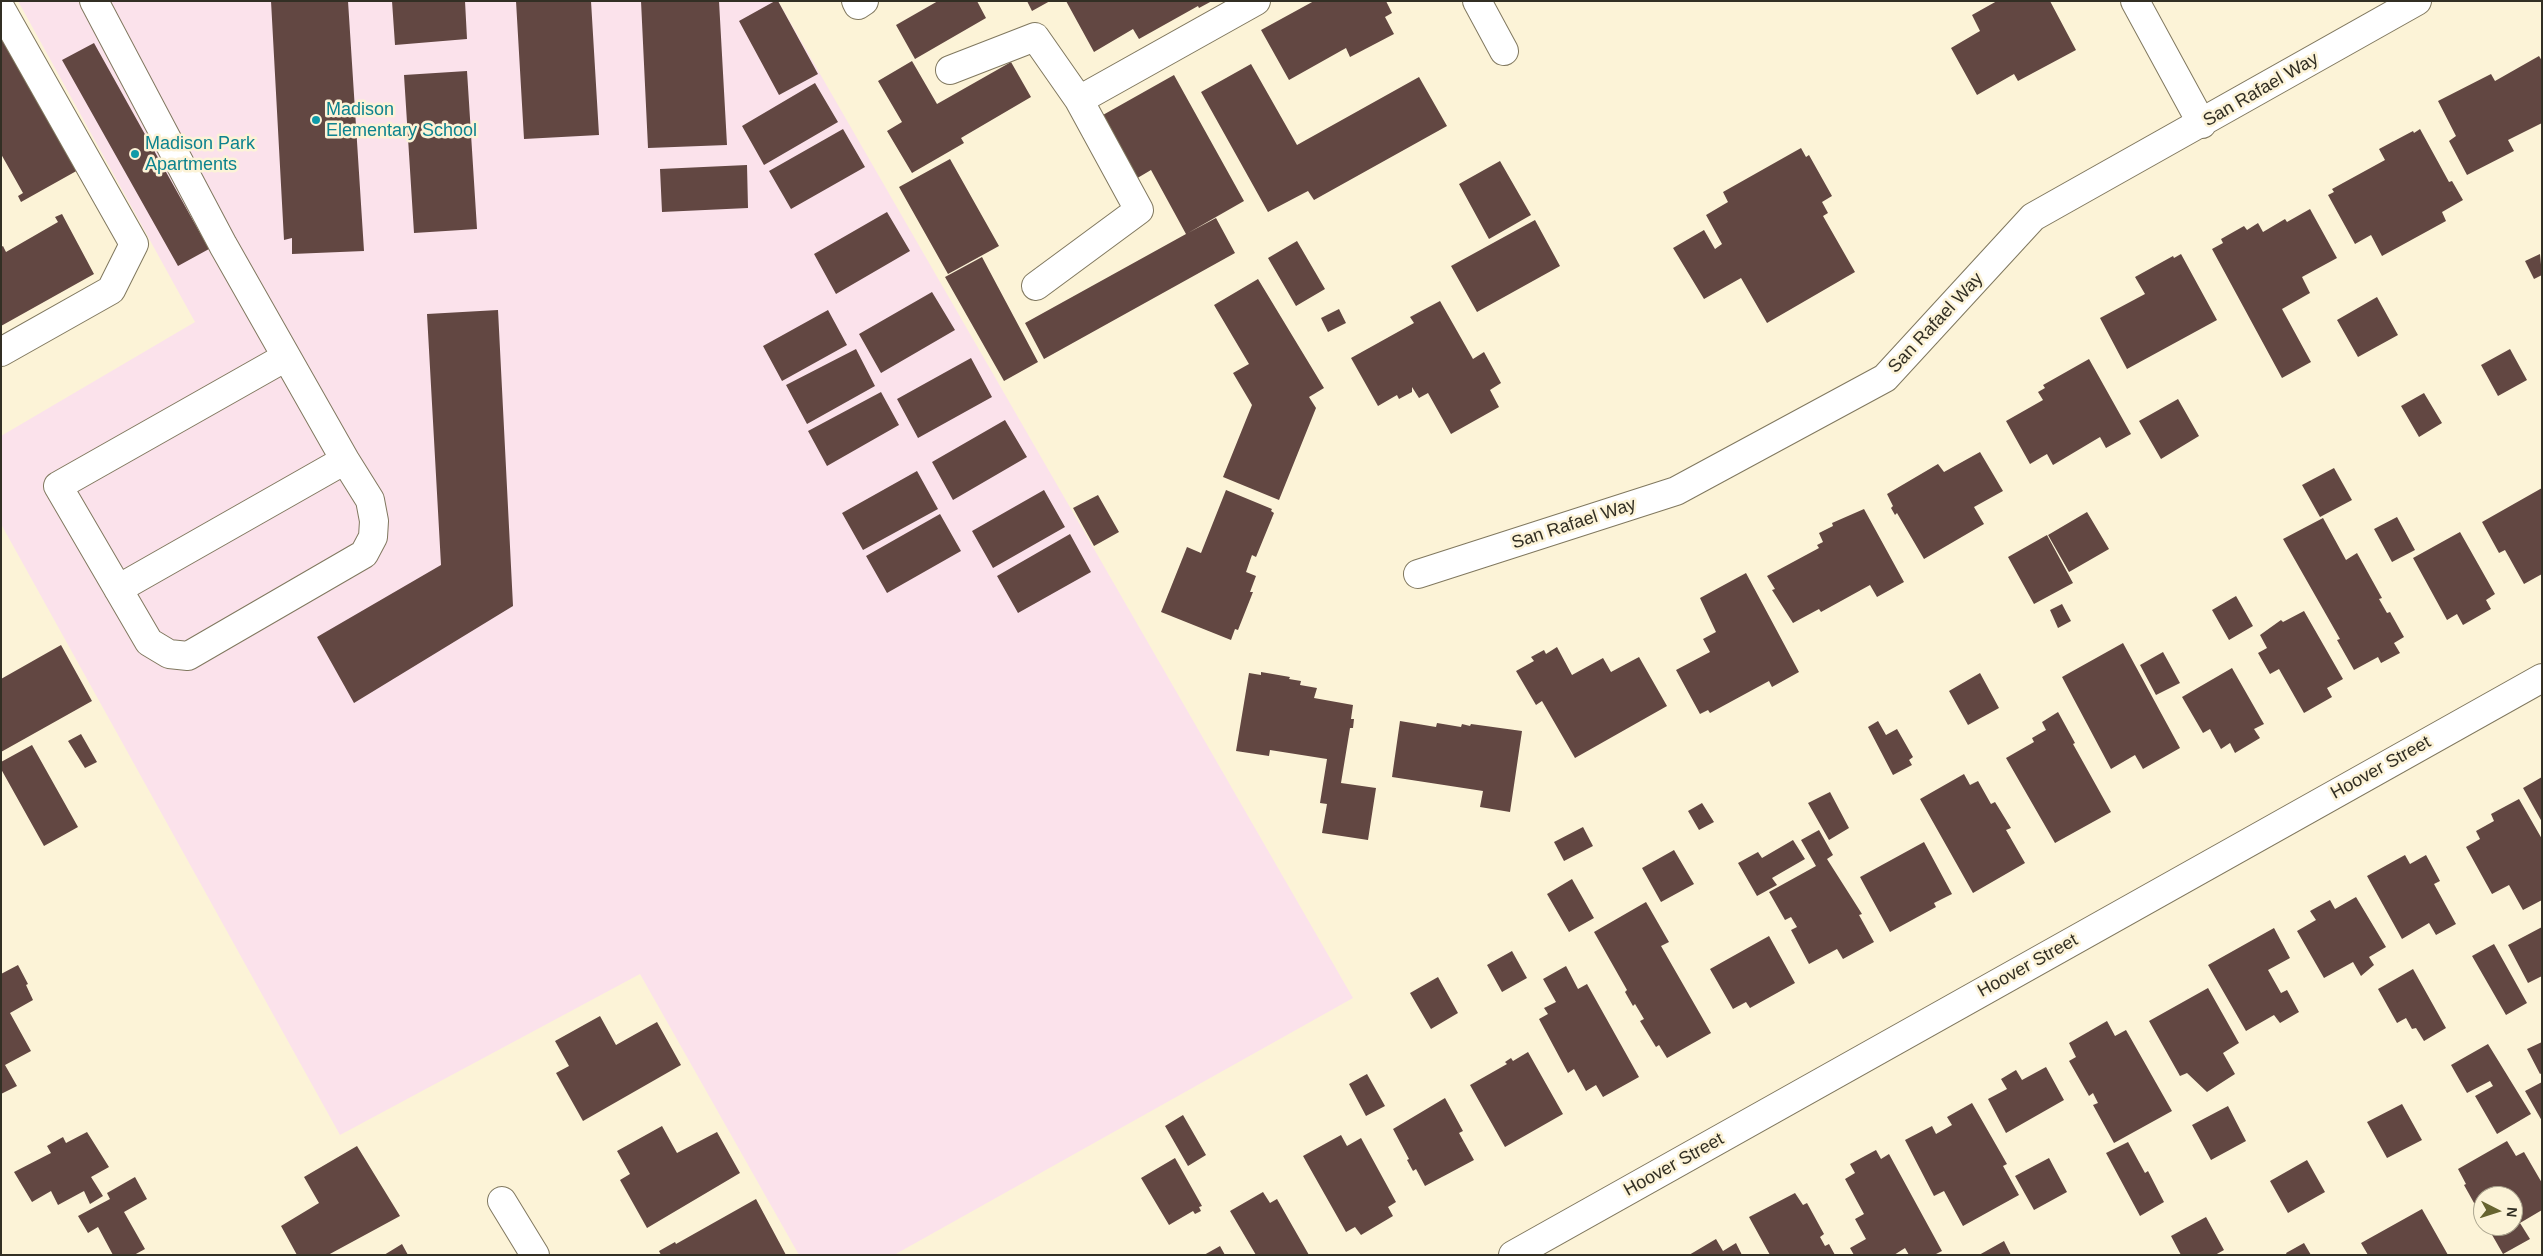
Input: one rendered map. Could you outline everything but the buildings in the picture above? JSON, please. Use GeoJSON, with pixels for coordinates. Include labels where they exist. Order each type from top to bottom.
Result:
{"type":"FeatureCollection","features":[{"type":"Feature","properties":{"kind":"street"},"geometry":{"type":"LineString","coordinates":[[94,1],[223,245],[370,500],[374,521],[373,537],[364,554],[188,656],[169,654],[149,642],[58,486],[286,357]]}},
{"type":"Feature","properties":{"kind":"street"},"geometry":{"type":"LineString","coordinates":[[856,1],[858,5],[864,1]]}},
{"type":"Feature","properties":{"kind":"street"},"geometry":{"type":"LineString","coordinates":[[1079,100],[1256,1]]}},
{"type":"Feature","properties":{"kind":"street"},"geometry":{"type":"LineString","coordinates":[[1477,1],[1504,51]]}},
{"type":"Feature","properties":{"kind":"street"},"geometry":{"type":"LineString","coordinates":[[2134,1],[2202,124]]}},
{"type":"Feature","properties":{"kind":"street","name":"San Rafael Way"},"geometry":{"type":"LineString","coordinates":[[1418,574],[1676,491],[1885,378],[2033,217],[2202,124],[2417,1]]}},
{"type":"Feature","properties":{"kind":"street"},"geometry":{"type":"LineString","coordinates":[[1,9],[134,244],[111,290],[1,352]]}},
{"type":"Feature","properties":{"kind":"street"},"geometry":{"type":"LineString","coordinates":[[950,70],[1035,36],[1079,100],[1139,210],[1036,286]]}},
{"type":"Feature","properties":{"kind":"street"},"geometry":{"type":"LineString","coordinates":[[118,589],[347,463]]}},
{"type":"Feature","properties":{"kind":"street","name":"Hoover Street"},"geometry":{"type":"LineString","coordinates":[[1513,1255],[2542,678]]}},
{"type":"Feature","properties":{"kind":"street"},"geometry":{"type":"LineString","coordinates":[[502,1201],[535,1255]]}},
{"type":"Feature","properties":{"kind":"shaded area"},"geometry":{"type":"Polygon","coordinates":[[[18,1],[778,1],[1353,998],[894,1255],[799,1255],[640,974],[340,1135],[1,524],[1,436],[195,322],[18,1]]]}},
{"type":"Feature","properties":{"kind":"place","name":"Madison Elementary School"},"geometry":{"type":"Point","coordinates":[316,120]}},
{"type":"Feature","properties":{"kind":"place","name":"Madison Park Apartments"},"geometry":{"type":"Point","coordinates":[135,154]}}]}
